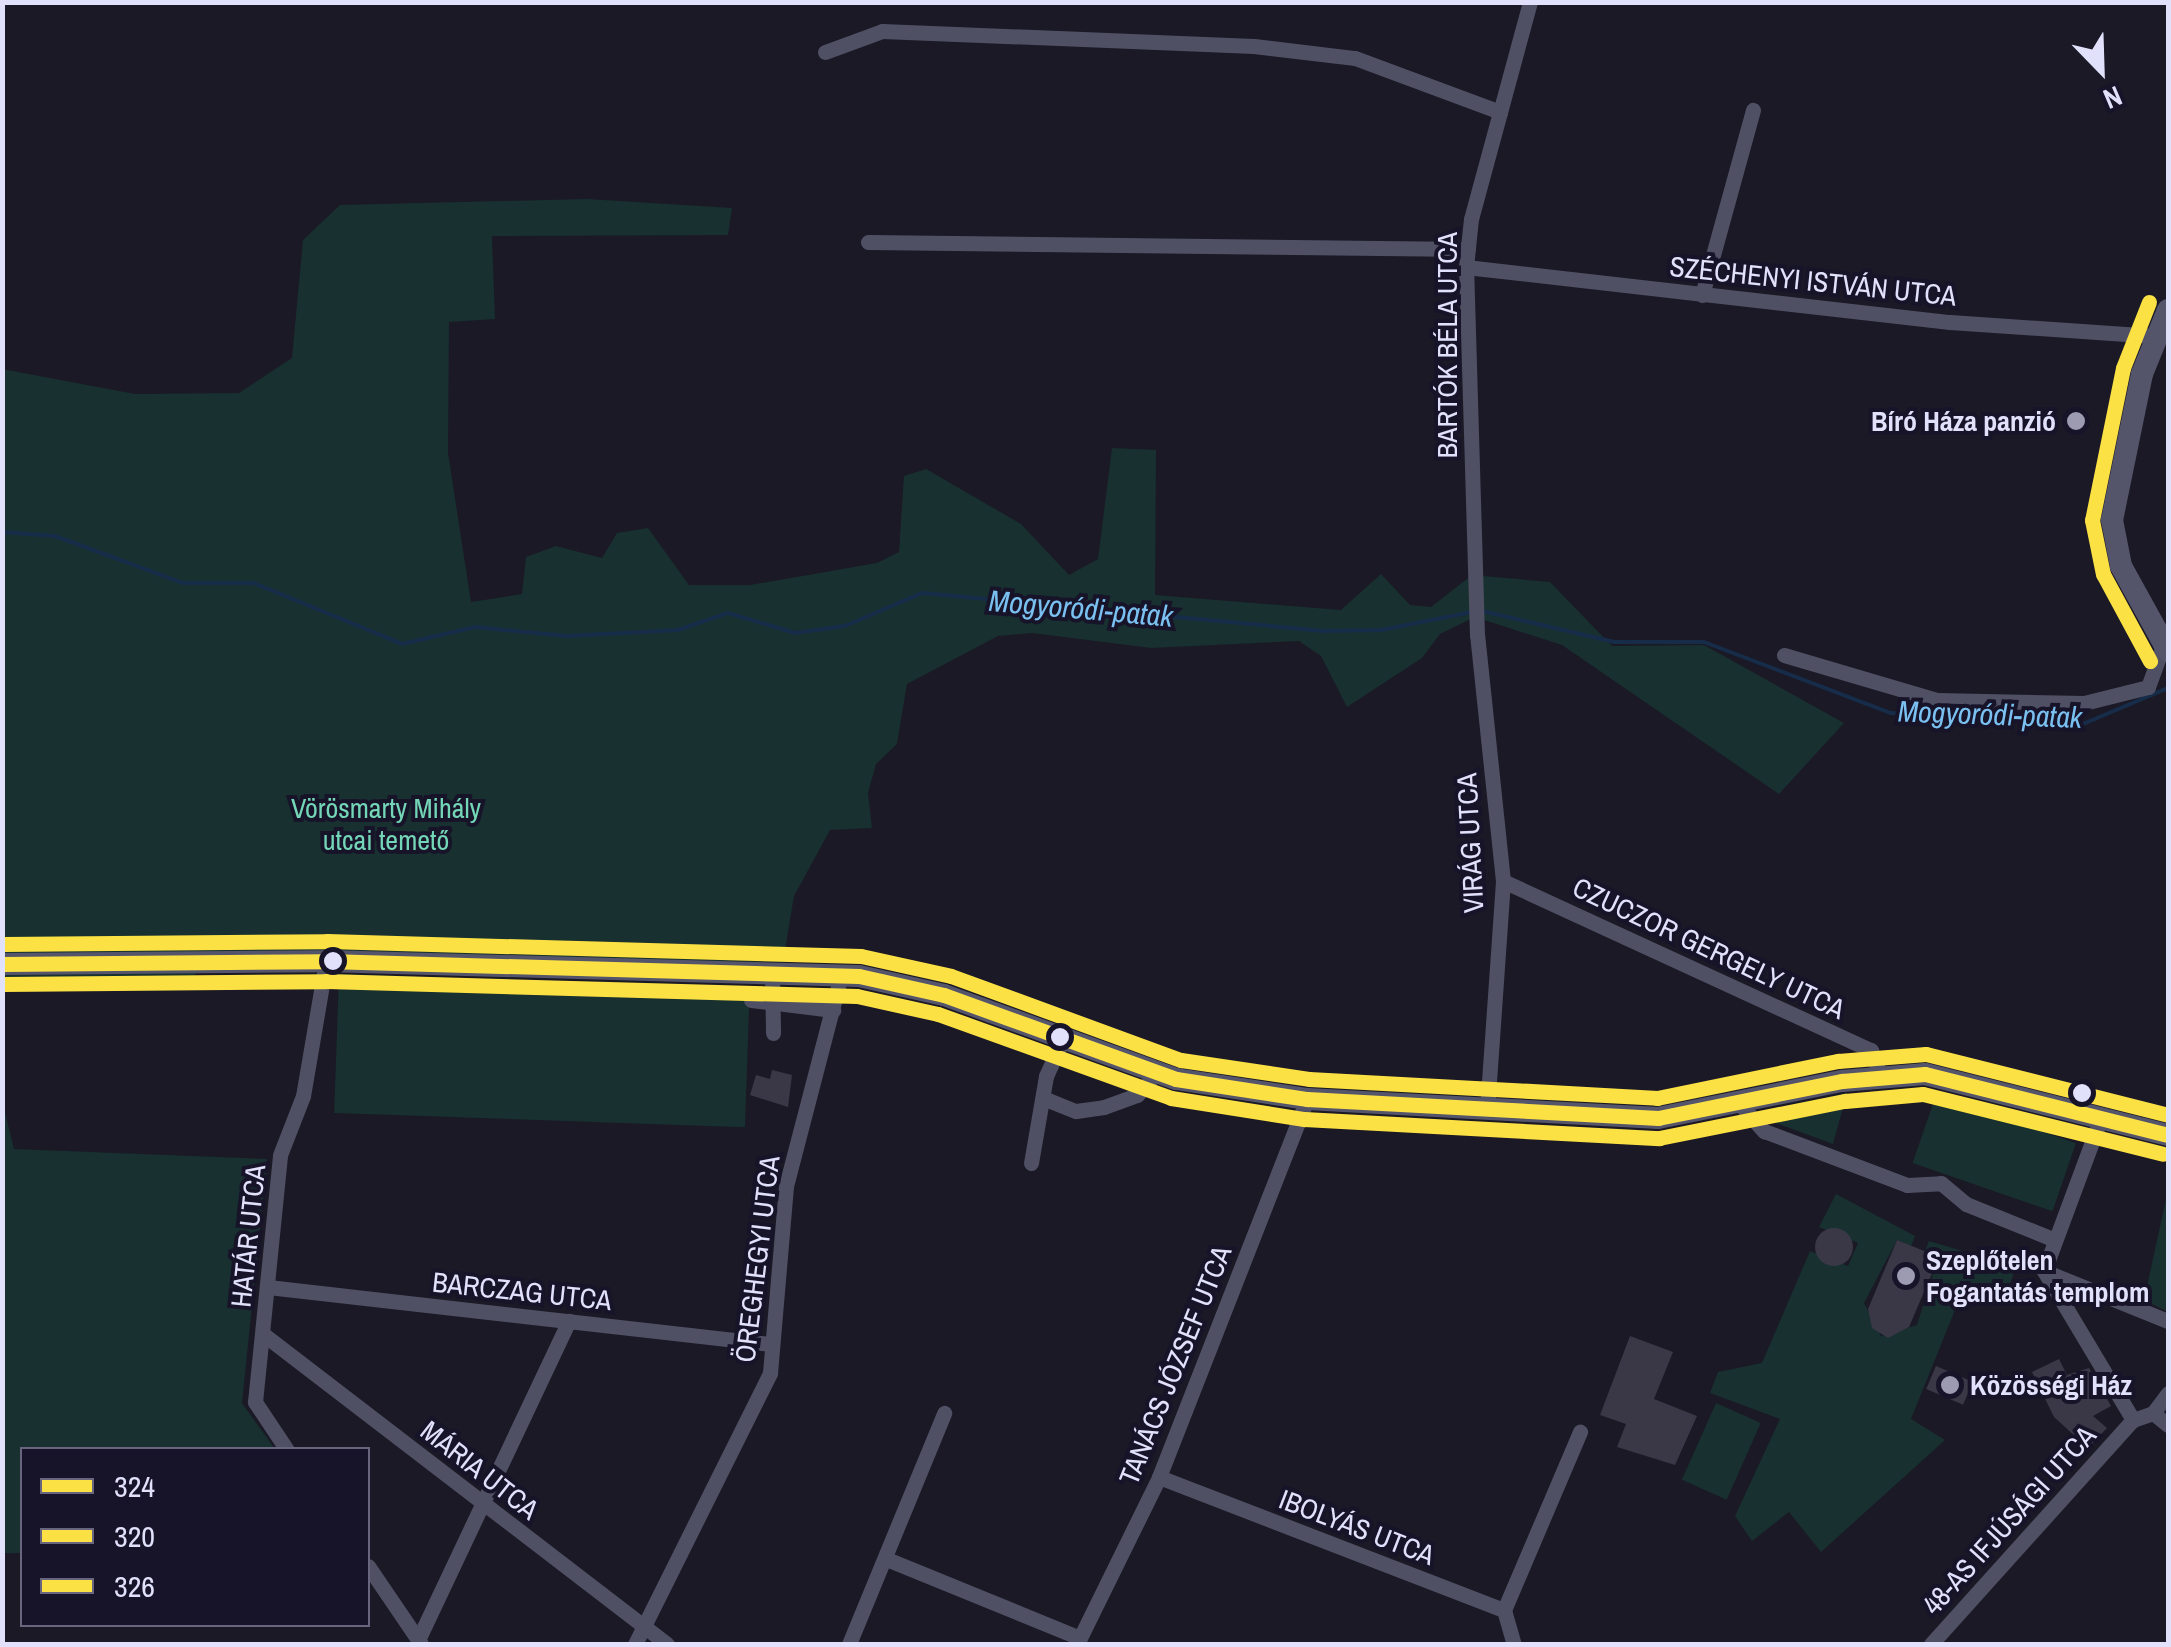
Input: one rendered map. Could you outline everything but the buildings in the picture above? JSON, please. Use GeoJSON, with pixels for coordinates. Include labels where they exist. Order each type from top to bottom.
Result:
{"type":"FeatureCollection","features":[{"type":"Feature","properties":{"kind":"main road"},"geometry":{"type":"LineString","coordinates":[[2166,647],[2120,566],[2112,520],[2155,336],[2168,310]]}},
{"type":"Feature","properties":{"kind":"main road"},"geometry":{"type":"LineString","coordinates":[[2,964],[326,961],[841,975],[908,984],[1156,1073],[1307,1099],[1658,1118],[1741,1105],[1880,1075],[1970,1081],[2101,1118],[2166,1131]]}},
{"type":"Feature","properties":{"kind":"street","name":"BARTÓK BÉLA UTCA"},"geometry":{"type":"LineString","coordinates":[[1477,634],[1466,268],[1500,112],[1530,2]]}},
{"type":"Feature","properties":{"kind":"street"},"geometry":{"type":"LineString","coordinates":[[825,52],[882,30],[1254,46],[1355,58],[1500,112]]}},
{"type":"Feature","properties":{"kind":"street"},"geometry":{"type":"LineString","coordinates":[[1702,295],[1754,110]]}},
{"type":"Feature","properties":{"kind":"street"},"geometry":{"type":"LineString","coordinates":[[868,242],[1468,249]]}},
{"type":"Feature","properties":{"kind":"street","name":"SZÉCHENYI ISTVÁN UTCA"},"geometry":{"type":"LineString","coordinates":[[1466,268],[1702,295],[2155,336]]}},
{"type":"Feature","properties":{"kind":"street","name":"VIRÁG UTCA"},"geometry":{"type":"LineString","coordinates":[[1477,634],[1503,881],[1486,1110]]}},
{"type":"Feature","properties":{"kind":"street"},"geometry":{"type":"LineString","coordinates":[[1784,655],[1937,700],[2084,703],[2148,688],[2166,647]]}},
{"type":"Feature","properties":{"kind":"street","name":"CZUCZOR GERGELY UTCA"},"geometry":{"type":"LineString","coordinates":[[1503,881],[1870,1050],[1880,1075]]}},
{"type":"Feature","properties":{"kind":"street","name":"HATÁR UTCA"},"geometry":{"type":"LineString","coordinates":[[285,1447],[255,1402],[280,1155],[303,1096],[326,961]]}},
{"type":"Feature","properties":{"kind":"street"},"geometry":{"type":"LineString","coordinates":[[772,974],[773,1032]]}},
{"type":"Feature","properties":{"kind":"street","name":"ÖREGHEGYI UTCA"},"geometry":{"type":"LineString","coordinates":[[635,1644],[770,1372],[786,1186],[841,975]]}},
{"type":"Feature","properties":{"kind":"street"},"geometry":{"type":"LineString","coordinates":[[751,1000],[833,1010]]}},
{"type":"Feature","properties":{"kind":"street"},"geometry":{"type":"LineString","coordinates":[[1031,1163],[1043,1098],[1063,1039]]}},
{"type":"Feature","properties":{"kind":"street"},"geometry":{"type":"LineString","coordinates":[[1043,1098],[1076,1111],[1104,1107],[1138,1095],[1156,1073]]}},
{"type":"Feature","properties":{"kind":"street","name":"TANÁCS JÓZSEF UTCA"},"geometry":{"type":"LineString","coordinates":[[1078,1641],[1160,1477],[1307,1099]]}},
{"type":"Feature","properties":{"kind":"street"},"geometry":{"type":"LineString","coordinates":[[1741,1105],[1764,1131],[1907,1184],[1941,1183],[1966,1204],[2055,1240]]}},
{"type":"Feature","properties":{"kind":"street"},"geometry":{"type":"LineString","coordinates":[[2044,1271],[2101,1118]]}},
{"type":"Feature","properties":{"kind":"street"},"geometry":{"type":"LineString","coordinates":[[2044,1271],[2168,1321]]}},
{"type":"Feature","properties":{"kind":"street"},"geometry":{"type":"LineString","coordinates":[[2044,1271],[2133,1420]]}},
{"type":"Feature","properties":{"kind":"street","name":"BARCZAG UTCA"},"geometry":{"type":"LineString","coordinates":[[268,1287],[770,1344]]}},
{"type":"Feature","properties":{"kind":"street"},"geometry":{"type":"LineString","coordinates":[[420,1642],[569,1321]]}},
{"type":"Feature","properties":{"kind":"street","name":"MÁRIA UTCA"},"geometry":{"type":"LineString","coordinates":[[263,1334],[667,1644]]}},
{"type":"Feature","properties":{"kind":"street"},"geometry":{"type":"LineString","coordinates":[[2168,1393],[2153,1413],[2168,1424]]}},
{"type":"Feature","properties":{"kind":"street"},"geometry":{"type":"LineString","coordinates":[[850,1644],[890,1560],[944,1413]]}},
{"type":"Feature","properties":{"kind":"street","name":"48-AS IFJÚSÁGI UTCA"},"geometry":{"type":"LineString","coordinates":[[1931,1644],[2133,1420],[2153,1413]]}},
{"type":"Feature","properties":{"kind":"street"},"geometry":{"type":"LineString","coordinates":[[1514,1644],[1504,1610],[1580,1432]]}},
{"type":"Feature","properties":{"kind":"street","name":"IBOLYÁS UTCA"},"geometry":{"type":"LineString","coordinates":[[1160,1477],[1504,1610]]}},
{"type":"Feature","properties":{"kind":"street"},"geometry":{"type":"LineString","coordinates":[[890,1560],[1078,1641]]}},
{"type":"Feature","properties":{"kind":"street"},"geometry":{"type":"LineString","coordinates":[[370,1569],[420,1642]]}},
{"type":"Feature","properties":{"kind":"green space","name":"Vörösmarty Mihály utcai temető"},"geometry":{"type":"Polygon","coordinates":[[[587,199],[732,208],[728,235],[492,236],[495,319],[449,322],[448,453],[471,602],[522,594],[526,557],[556,546],[602,558],[617,533],[648,528],[689,585],[750,585],[877,563],[899,552],[904,476],[926,469],[1021,524],[1069,575],[1098,559],[1112,448],[1156,450],[1155,595],[1341,610],[1381,574],[1410,605],[1431,607],[1472,575],[1550,582],[1612,646],[1704,645],[1844,723],[1779,794],[1562,645],[1475,617],[1440,634],[1422,658],[1347,707],[1321,656],[1299,641],[1151,648],[1032,633],[998,636],[907,684],[897,744],[876,764],[868,793],[872,828],[830,830],[794,896],[783,962],[196,953],[195,983],[3,990],[2,369],[135,394],[239,393],[292,358],[303,240],[340,205],[587,199]]]}},
{"type":"Feature","properties":{"kind":"green space"},"geometry":{"type":"Polygon","coordinates":[[[339,974],[750,988],[745,1127],[334,1113],[339,974]]]}},
{"type":"Feature","properties":{"kind":"green space"},"geometry":{"type":"Polygon","coordinates":[[[1847,1093],[1833,1144],[1765,1119],[1779,1108],[1847,1093]]]}},
{"type":"Feature","properties":{"kind":"green space"},"geometry":{"type":"Polygon","coordinates":[[[1936,1095],[2076,1143],[2052,1211],[1913,1163],[1936,1095]]]}},
{"type":"Feature","properties":{"kind":"green space"},"geometry":{"type":"Polygon","coordinates":[[[3,1104],[14,1149],[267,1159],[242,1403],[274,1447],[20,1447],[20,1553],[2,1553],[3,1104]]]}},
{"type":"Feature","properties":{"kind":"green space"},"geometry":{"type":"Polygon","coordinates":[[[2168,1190],[2168,1312],[2144,1300],[2168,1190]]]}},
{"type":"Feature","properties":{"kind":"green space"},"geometry":{"type":"Polygon","coordinates":[[[1836,1194],[1915,1236],[1911,1246],[1897,1240],[1864,1303],[1881,1336],[1917,1325],[1938,1258],[1925,1251],[1929,1241],[2016,1267],[2003,1303],[1965,1287],[1955,1310],[1911,1419],[1945,1440],[1821,1552],[1789,1512],[1752,1541],[1735,1516],[1780,1419],[1710,1393],[1718,1372],[1762,1363],[1810,1251],[1848,1266],[1858,1243],[1819,1227],[1836,1194]]]}},
{"type":"Feature","properties":{"kind":"green space"},"geometry":{"type":"Polygon","coordinates":[[[1716,1403],[1761,1423],[1727,1500],[1682,1480],[1716,1403]]]}},
{"type":"Feature","properties":{"kind":"waterway","name":"Mogyoródi-patak"},"geometry":{"type":"LineString","coordinates":[[2,532],[55,536],[183,583],[254,583],[402,644],[475,627],[567,636],[678,630],[728,613],[795,633],[845,626],[922,593],[1326,631],[1381,630],[1472,612]]}},
{"type":"Feature","properties":{"kind":"waterway","name":"Mogyoródi-patak"},"geometry":{"type":"LineString","coordinates":[[1482,611],[1614,642],[1704,642],[1891,713],[2083,724],[2168,688]]}},
{"type":"Feature","properties":{"kind":"transit line","name":"320"},"geometry":{"type":"LineString","coordinates":[[2149,302],[2123,368],[2092,520],[2103,574],[2150,661]]}},
{"type":"Feature","properties":{"kind":"transit line","name":"326"},"geometry":{"type":"LineString","coordinates":[[2,944],[327,941],[861,956],[951,976],[1181,1060],[1309,1079],[1657,1098],[1838,1061],[1926,1054],[2168,1115]]}},
{"type":"Feature","properties":{"kind":"transit line","name":"324"},"geometry":{"type":"LineString","coordinates":[[2,964],[326,961],[859,976],[944,995],[1176,1079],[1307,1099],[1658,1118],[1842,1081],[1925,1074],[2168,1135]]}},
{"type":"Feature","properties":{"kind":"transit line","name":"320"},"geometry":{"type":"LineString","coordinates":[[2,984],[326,981],[857,996],[938,1014],[1171,1098],[1304,1119],[1659,1138],[1845,1101],[1923,1094],[2163,1154]]}},
{"type":"Feature","properties":{"kind":"place","name":"Bíró Háza panzió"},"geometry":{"type":"Point","coordinates":[2076,421]}},
{"type":"Feature","properties":{"kind":"place","name":"Szeplőtelen Fogantatás templom"},"geometry":{"type":"Point","coordinates":[1906,1276]}},
{"type":"Feature","properties":{"kind":"place","name":"Közösségi Ház"},"geometry":{"type":"Point","coordinates":[1950,1385]}}]}
